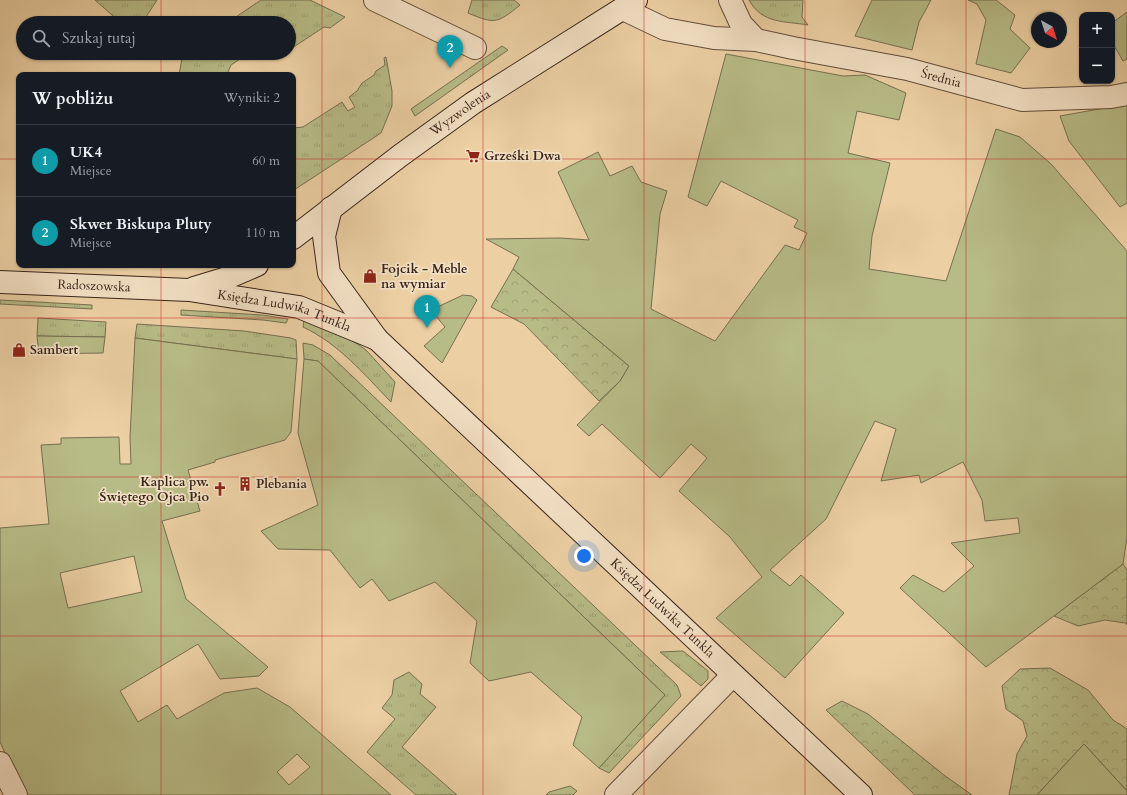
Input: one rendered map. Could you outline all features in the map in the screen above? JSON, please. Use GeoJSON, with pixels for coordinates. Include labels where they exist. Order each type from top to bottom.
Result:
{"type":"FeatureCollection","features":[{"type":"Feature","properties":{"kind":"street"},"geometry":{"type":"LineString","coordinates":[[375,0],[474,48]]}},
{"type":"Feature","properties":{"kind":"street"},"geometry":{"type":"LineString","coordinates":[[730,0],[741,24],[756,40]]}},
{"type":"Feature","properties":{"kind":"street","name":"Średnia"},"geometry":{"type":"LineString","coordinates":[[629,5],[665,29],[714,38],[756,40],[906,69],[1022,100],[1111,97],[1127,94]]}},
{"type":"Feature","properties":{"kind":"street","name":"Wyzwolenia"},"geometry":{"type":"LineString","coordinates":[[296,236],[473,103],[629,5]]}},
{"type":"Feature","properties":{"kind":"street","name":"Księdza Ludwika Tunkla"},"geometry":{"type":"LineString","coordinates":[[331,208],[324,236],[329,273],[377,339],[861,795]]}},
{"type":"Feature","properties":{"kind":"street"},"geometry":{"type":"LineString","coordinates":[[189,290],[227,278],[249,268]]}},
{"type":"Feature","properties":{"kind":"street","name":"Radoszowska"},"geometry":{"type":"LineString","coordinates":[[0,282],[189,290]]}},
{"type":"Feature","properties":{"kind":"street","name":"Księdza Ludwika Tunkla"},"geometry":{"type":"LineString","coordinates":[[189,290],[299,307],[377,339]]}},
{"type":"Feature","properties":{"kind":"street"},"geometry":{"type":"LineString","coordinates":[[616,795],[733,675]]}},
{"type":"Feature","properties":{"kind":"street"},"geometry":{"type":"LineString","coordinates":[[0,763],[16,795]]}},
{"type":"Feature","properties":{"kind":"green space"},"geometry":{"type":"Polygon","coordinates":[[[95,0],[157,0],[147,16],[113,16],[95,0]]]}},
{"type":"Feature","properties":{"kind":"green space"},"geometry":{"type":"Polygon","coordinates":[[[261,0],[310,0],[345,17],[330,28],[324,27],[296,45],[296,16],[237,16],[261,0]]]}},
{"type":"Feature","properties":{"kind":"green space"},"geometry":{"type":"Polygon","coordinates":[[[472,0],[514,0],[520,5],[500,19],[490,20],[468,13],[472,0]]]}},
{"type":"Feature","properties":{"kind":"green space"},"geometry":{"type":"Polygon","coordinates":[[[749,0],[803,0],[802,17],[808,25],[783,22],[767,17],[754,8],[749,0]]]}},
{"type":"Feature","properties":{"kind":"green space"},"geometry":{"type":"Polygon","coordinates":[[[872,0],[931,0],[919,22],[912,50],[855,36],[872,0]]]}},
{"type":"Feature","properties":{"kind":"green space"},"geometry":{"type":"Polygon","coordinates":[[[968,0],[996,0],[1015,15],[1010,29],[1030,48],[1011,73],[976,64],[986,20],[977,4],[968,0]]]}},
{"type":"Feature","properties":{"kind":"green space"},"geometry":{"type":"Polygon","coordinates":[[[1127,12],[1127,59],[1123,61],[1115,47],[1115,21],[1127,12]]]}},
{"type":"Feature","properties":{"kind":"green space"},"geometry":{"type":"Polygon","coordinates":[[[502,46],[508,50],[415,116],[411,109],[502,46]]]}},
{"type":"Feature","properties":{"kind":"green space"},"geometry":{"type":"Polygon","coordinates":[[[726,54],[843,76],[865,75],[906,93],[899,120],[857,111],[848,153],[890,163],[872,236],[869,269],[946,281],[996,129],[1020,137],[1051,164],[1127,251],[1127,537],[1123,564],[986,667],[900,588],[913,575],[944,592],[974,566],[951,543],[1020,533],[1018,518],[985,521],[982,500],[963,462],[921,483],[919,475],[881,481],[896,429],[875,421],[826,519],[770,570],[790,586],[801,575],[844,613],[785,678],[716,618],[762,577],[730,537],[679,491],[707,458],[691,444],[660,478],[602,424],[589,436],[577,425],[620,381],[629,366],[513,269],[519,257],[486,239],[560,238],[589,240],[558,172],[598,152],[610,176],[632,166],[641,182],[667,191],[660,214],[651,309],[715,341],[785,245],[799,250],[807,233],[794,227],[798,220],[721,181],[707,206],[688,197],[726,54]]]}},
{"type":"Feature","properties":{"kind":"green space"},"geometry":{"type":"Polygon","coordinates":[[[386,57],[392,91],[392,106],[381,133],[296,189],[296,128],[303,127],[342,102],[348,111],[355,107],[349,97],[357,91],[362,83],[385,65],[384,58],[386,57]]]}},
{"type":"Feature","properties":{"kind":"green space"},"geometry":{"type":"Polygon","coordinates":[[[182,60],[238,60],[231,65],[228,72],[180,72],[182,60]]]}},
{"type":"Feature","properties":{"kind":"green space"},"geometry":{"type":"Polygon","coordinates":[[[1127,104],[1127,203],[1120,207],[1069,141],[1060,116],[1127,104]]]}},
{"type":"Feature","properties":{"kind":"green space"},"geometry":{"type":"Polygon","coordinates":[[[513,269],[629,366],[620,381],[599,401],[524,324],[491,307],[513,269]]]}},
{"type":"Feature","properties":{"kind":"green space"},"geometry":{"type":"Polygon","coordinates":[[[463,295],[472,296],[477,300],[442,363],[424,346],[445,327],[431,310],[463,295]]]}},
{"type":"Feature","properties":{"kind":"green space"},"geometry":{"type":"Polygon","coordinates":[[[0,300],[92,305],[92,309],[0,304],[0,300]]]}},
{"type":"Feature","properties":{"kind":"green space"},"geometry":{"type":"Polygon","coordinates":[[[181,310],[262,315],[288,319],[286,323],[263,320],[181,315],[181,310]]]}},
{"type":"Feature","properties":{"kind":"green space"},"geometry":{"type":"Polygon","coordinates":[[[38,318],[106,322],[105,337],[37,336],[38,318]]]}},
{"type":"Feature","properties":{"kind":"green space"},"geometry":{"type":"Polygon","coordinates":[[[304,320],[344,336],[366,350],[395,382],[391,402],[361,370],[340,351],[316,334],[303,327],[304,320]]]}},
{"type":"Feature","properties":{"kind":"green space"},"geometry":{"type":"Polygon","coordinates":[[[137,324],[244,331],[291,338],[296,340],[297,359],[135,338],[137,324]]]}},
{"type":"Feature","properties":{"kind":"green space"},"geometry":{"type":"Polygon","coordinates":[[[37,336],[105,337],[103,353],[39,354],[37,336]]]}},
{"type":"Feature","properties":{"kind":"green space"},"geometry":{"type":"Polygon","coordinates":[[[135,338],[297,359],[291,432],[285,440],[215,460],[215,462],[188,470],[200,511],[162,521],[186,599],[268,667],[259,676],[220,679],[198,644],[120,691],[138,722],[167,705],[177,719],[224,693],[257,688],[290,707],[391,795],[24,795],[0,742],[0,528],[49,524],[41,445],[61,444],[61,438],[119,437],[120,464],[131,464],[130,437],[135,338]],[[134,556],[60,573],[68,608],[142,592],[134,556]],[[297,754],[277,772],[289,785],[310,767],[297,754]]]}},
{"type":"Feature","properties":{"kind":"green space"},"geometry":{"type":"Polygon","coordinates":[[[303,343],[313,345],[330,355],[677,685],[681,696],[609,773],[599,768],[665,695],[318,361],[304,359],[303,343]]]}},
{"type":"Feature","properties":{"kind":"green space"},"geometry":{"type":"Polygon","coordinates":[[[304,359],[318,361],[665,695],[599,768],[573,745],[582,717],[531,672],[489,681],[470,663],[477,621],[435,582],[389,601],[372,579],[360,588],[330,550],[278,549],[261,531],[318,505],[298,433],[304,359]]]}},
{"type":"Feature","properties":{"kind":"green space"},"geometry":{"type":"Polygon","coordinates":[[[1123,564],[1127,570],[1127,625],[1125,623],[1105,620],[1078,626],[1054,616],[1123,564]]]}},
{"type":"Feature","properties":{"kind":"green space"},"geometry":{"type":"Polygon","coordinates":[[[683,651],[708,671],[708,679],[701,686],[660,652],[683,651]]]}},
{"type":"Feature","properties":{"kind":"green space"},"geometry":{"type":"Polygon","coordinates":[[[1050,668],[1088,690],[1113,720],[1127,729],[1127,791],[1084,744],[1037,795],[1009,795],[1017,754],[1027,736],[1023,721],[1006,709],[1002,686],[1020,669],[1050,668]]]}},
{"type":"Feature","properties":{"kind":"green space"},"geometry":{"type":"Polygon","coordinates":[[[409,672],[422,684],[420,694],[436,707],[402,747],[457,795],[416,795],[367,752],[395,719],[382,708],[392,695],[394,680],[409,672]]]}},
{"type":"Feature","properties":{"kind":"green space"},"geometry":{"type":"Polygon","coordinates":[[[842,701],[868,714],[944,775],[972,795],[915,795],[826,710],[842,701]]]}},
{"type":"Feature","properties":{"kind":"green space"},"geometry":{"type":"Polygon","coordinates":[[[1084,744],[1127,791],[1127,795],[1037,795],[1084,744]]]}},
{"type":"Feature","properties":{"kind":"green space"},"geometry":{"type":"Polygon","coordinates":[[[570,786],[577,791],[573,795],[546,795],[549,792],[570,786]]]}},
{"type":"Feature","properties":{"kind":"place","name":"Skwer Biskupa Pluty"},"geometry":{"type":"Point","coordinates":[450,68]}},
{"type":"Feature","properties":{"kind":"place","name":"Grześki Dwa"},"geometry":{"type":"Point","coordinates":[473,156]}},
{"type":"Feature","properties":{"kind":"place","name":"Fojcik - Meble na wymiar"},"geometry":{"type":"Point","coordinates":[370,276]}},
{"type":"Feature","properties":{"kind":"place","name":"UK4"},"geometry":{"type":"Point","coordinates":[427,328]}},
{"type":"Feature","properties":{"kind":"place","name":"Sambert"},"geometry":{"type":"Point","coordinates":[19,350]}},
{"type":"Feature","properties":{"kind":"place","name":"Plebania"},"geometry":{"type":"Point","coordinates":[245,484]}},
{"type":"Feature","properties":{"kind":"place","name":"Kaplica pw. Świętego Ojca Pio"},"geometry":{"type":"Point","coordinates":[220,489]}}]}
